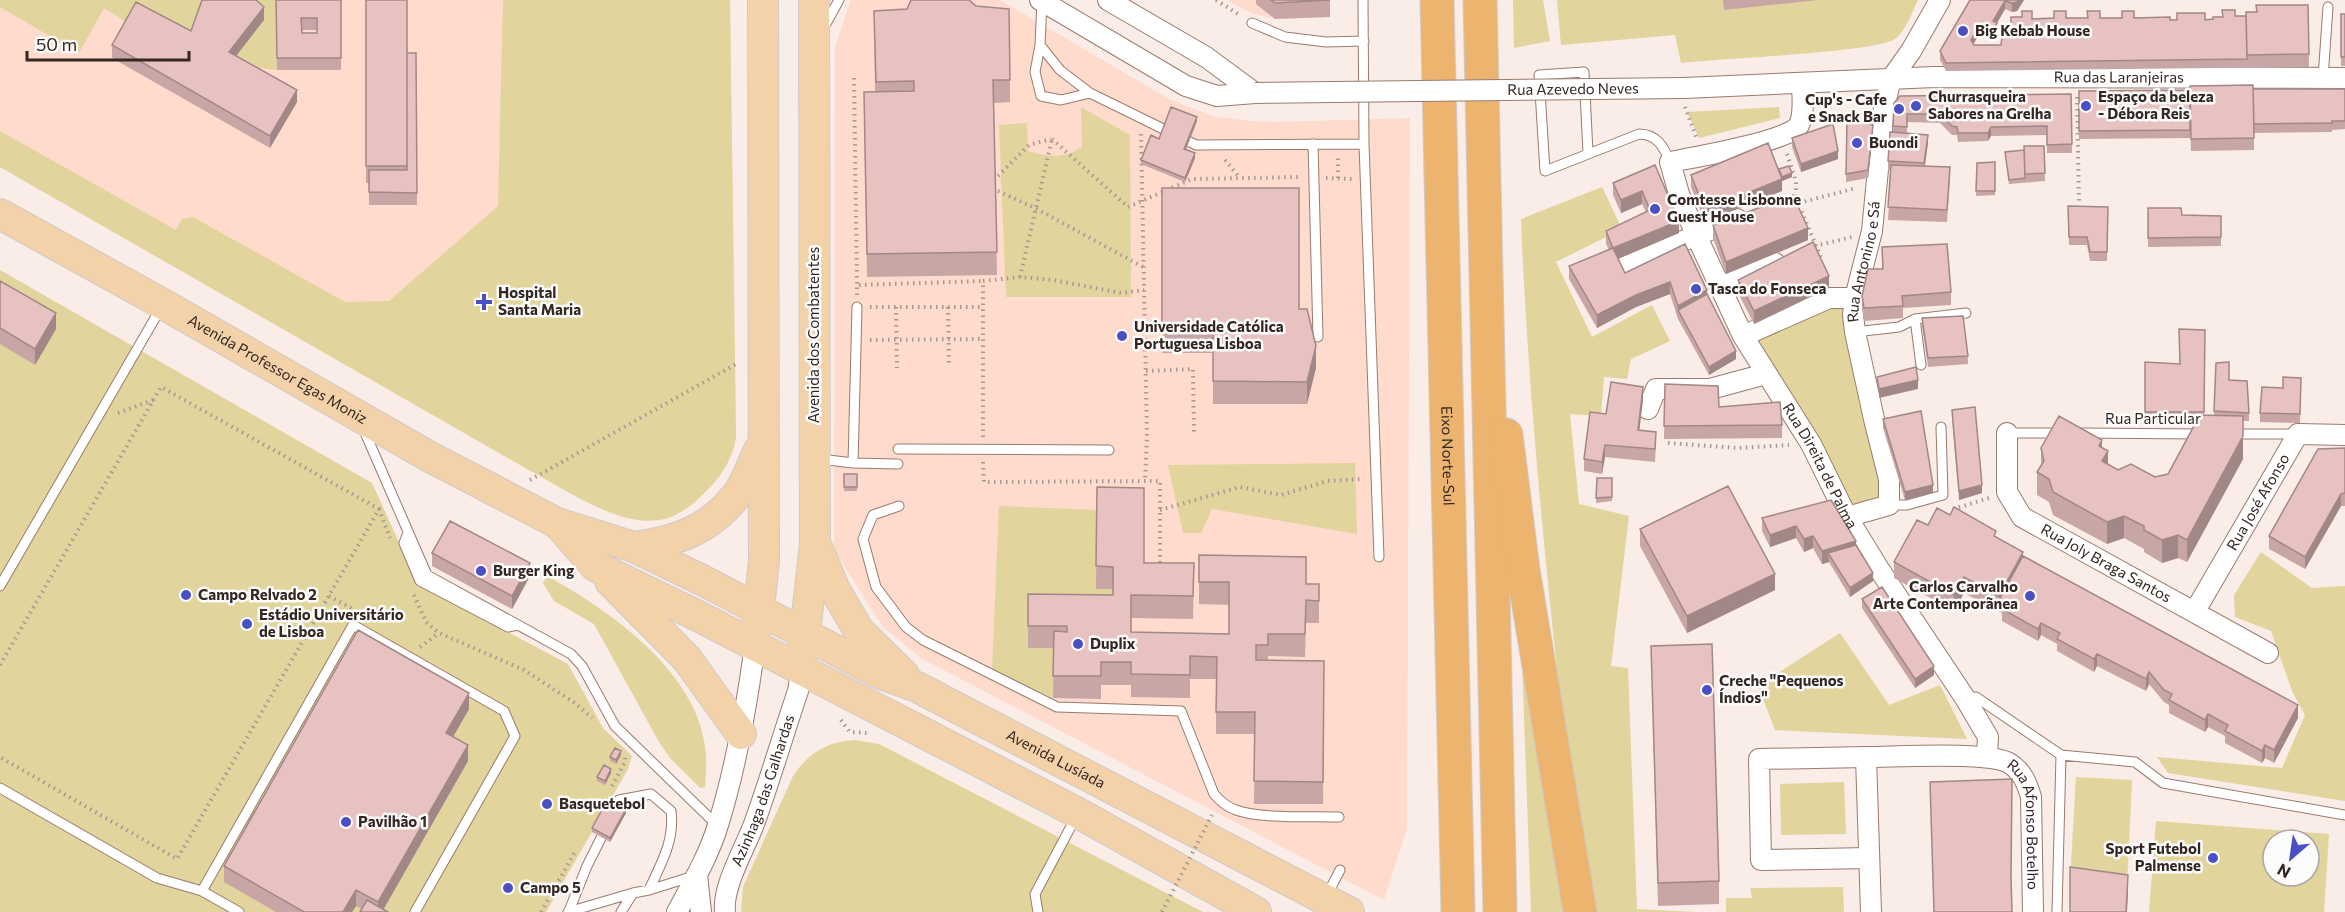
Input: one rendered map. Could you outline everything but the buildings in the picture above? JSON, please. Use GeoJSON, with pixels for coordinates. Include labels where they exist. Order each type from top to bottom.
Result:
{"type":"FeatureCollection","features":[{"type":"Feature","properties":{"kind":"highway","name":"Eixo Norte-Sul"},"geometry":{"type":"LineString","coordinates":[[1437,0],[1458,912]]}},
{"type":"Feature","properties":{"kind":"highway"},"geometry":{"type":"LineString","coordinates":[[1480,0],[1500,912]]}},
{"type":"Feature","properties":{"kind":"highway"},"geometry":{"type":"LineString","coordinates":[[1484,246],[1523,570],[1580,912]]}},
{"type":"Feature","properties":{"kind":"main road"},"geometry":{"type":"LineString","coordinates":[[763,0],[764,561],[760,610],[754,645],[1078,813],[1256,912]]}},
{"type":"Feature","properties":{"kind":"main road","name":"Avenida dos Combatentes"},"geometry":{"type":"LineString","coordinates":[[802,669],[815,544],[814,0]]}},
{"type":"Feature","properties":{"kind":"main road","name":"Avenida Professor Egas Moniz"},"geometry":{"type":"LineString","coordinates":[[0,214],[163,304],[430,457],[557,523],[634,547],[760,610]]}},
{"type":"Feature","properties":{"kind":"main road"},"geometry":{"type":"LineString","coordinates":[[634,547],[660,544],[683,537],[714,519],[737,495],[763,442]]}},
{"type":"Feature","properties":{"kind":"main road","name":"Avenida Professor Egas Moniz"},"geometry":{"type":"LineString","coordinates":[[557,523],[595,566],[754,645]]}},
{"type":"Feature","properties":{"kind":"main road"},"geometry":{"type":"LineString","coordinates":[[815,544],[834,590],[859,632],[917,687]]}},
{"type":"Feature","properties":{"kind":"main road"},"geometry":{"type":"LineString","coordinates":[[595,566],[687,659],[741,734]]}},
{"type":"Feature","properties":{"kind":"main road","name":"Avenida Lusíada"},"geometry":{"type":"LineString","coordinates":[[760,610],[881,674],[917,687],[1337,905]]}},
{"type":"Feature","properties":{"kind":"street"},"geometry":{"type":"LineString","coordinates":[[1108,0],[1230,72],[1255,93]]}},
{"type":"Feature","properties":{"kind":"street"},"geometry":{"type":"LineString","coordinates":[[1891,79],[1911,51],[1940,0]]}},
{"type":"Feature","properties":{"kind":"street","name":"Rua Azevedo Neves"},"geometry":{"type":"LineString","coordinates":[[1041,1],[1186,86],[1217,96],[1255,93],[1684,88],[1891,79]]}},
{"type":"Feature","properties":{"kind":"street","name":"Rua das Laranjeiras"},"geometry":{"type":"LineString","coordinates":[[1891,79],[1934,77],[2345,78]]}},
{"type":"Feature","properties":{"kind":"street","name":"Rua Antonino e Sá"},"geometry":{"type":"LineString","coordinates":[[1889,505],[1889,479],[1853,315],[1846,298],[1872,231],[1884,108],[1891,79]]}},
{"type":"Feature","properties":{"kind":"street"},"geometry":{"type":"LineString","coordinates":[[1670,162],[1706,156],[1793,132],[1802,114],[1802,83]]}},
{"type":"Feature","properties":{"kind":"street","name":"Rua Direita de Palma"},"geometry":{"type":"LineString","coordinates":[[1670,162],[1679,194],[1696,235],[1743,336],[1811,444],[1847,517],[1988,737],[1987,756]]}},
{"type":"Feature","properties":{"kind":"street"},"geometry":{"type":"LineString","coordinates":[[1619,267],[1750,214]]}},
{"type":"Feature","properties":{"kind":"street"},"geometry":{"type":"LineString","coordinates":[[1720,287],[1811,248]]}},
{"type":"Feature","properties":{"kind":"street"},"geometry":{"type":"LineString","coordinates":[[1743,336],[1822,300],[1846,298]]}},
{"type":"Feature","properties":{"kind":"street"},"geometry":{"type":"LineString","coordinates":[[1648,409],[1656,389],[1710,389],[1766,374]]}},
{"type":"Feature","properties":{"kind":"street"},"geometry":{"type":"LineString","coordinates":[[2007,433],[2007,492]]}},
{"type":"Feature","properties":{"kind":"street"},"geometry":{"type":"LineString","coordinates":[[2298,434],[2345,435]]}},
{"type":"Feature","properties":{"kind":"street","name":"Rua José Afonso"},"geometry":{"type":"LineString","coordinates":[[2195,611],[2298,434]]}},
{"type":"Feature","properties":{"kind":"street","name":"Rua Joly Braga Santos"},"geometry":{"type":"LineString","coordinates":[[2007,492],[2022,517],[2268,653]]}},
{"type":"Feature","properties":{"kind":"street"},"geometry":{"type":"LineString","coordinates":[[1847,517],[1889,505]]}},
{"type":"Feature","properties":{"kind":"street","name":"Azinhaga das Galhardas"},"geometry":{"type":"LineString","coordinates":[[677,912],[697,875],[718,826],[741,734],[754,645]]}},
{"type":"Feature","properties":{"kind":"street","name":"Azinhaga das Galhardas"},"geometry":{"type":"LineString","coordinates":[[725,912],[724,904],[728,889],[754,824],[798,691],[802,669]]}},
{"type":"Feature","properties":{"kind":"street"},"geometry":{"type":"LineString","coordinates":[[1869,858],[1761,860],[1759,759],[1987,756]]}},
{"type":"Feature","properties":{"kind":"street","name":"Rua Afonso Botelho"},"geometry":{"type":"LineString","coordinates":[[1987,756],[2009,763],[2027,783],[2031,797],[2033,912]]}},
{"type":"Feature","properties":{"kind":"street"},"geometry":{"type":"LineString","coordinates":[[1866,757],[1871,912]]}},
{"type":"Feature","properties":{"kind":"street","name":"Azinhaga das Galhardas"},"geometry":{"type":"LineString","coordinates":[[697,875],[701,912]]}},
{"type":"Feature","properties":{"kind":"lane"},"geometry":{"type":"LineString","coordinates":[[814,45],[839,0]]}},
{"type":"Feature","properties":{"kind":"lane"},"geometry":{"type":"LineString","coordinates":[[1363,0],[1365,179],[1379,557]]}},
{"type":"Feature","properties":{"kind":"lane"},"geometry":{"type":"LineString","coordinates":[[1041,1],[1040,45],[1035,72],[1041,96],[1061,100],[1090,93]]}},
{"type":"Feature","properties":{"kind":"lane"},"geometry":{"type":"LineString","coordinates":[[2323,78],[2328,7]]}},
{"type":"Feature","properties":{"kind":"lane"},"geometry":{"type":"LineString","coordinates":[[1252,23],[1285,38],[1326,42],[1364,41]]}},
{"type":"Feature","properties":{"kind":"lane"},"geometry":{"type":"LineString","coordinates":[[1040,45],[1060,70],[1090,93],[1196,145],[1364,144]]}},
{"type":"Feature","properties":{"kind":"lane"},"geometry":{"type":"LineString","coordinates":[[1588,153],[1584,72],[1539,75],[1545,171],[1628,137],[1645,134],[1658,140],[1664,147],[1670,162]]}},
{"type":"Feature","properties":{"kind":"lane"},"geometry":{"type":"LineString","coordinates":[[1313,144],[1318,337]]}},
{"type":"Feature","properties":{"kind":"lane"},"geometry":{"type":"LineString","coordinates":[[0,586],[93,421],[163,304]]}},
{"type":"Feature","properties":{"kind":"lane"},"geometry":{"type":"LineString","coordinates":[[853,463],[857,307]]}},
{"type":"Feature","properties":{"kind":"lane"},"geometry":{"type":"LineString","coordinates":[[1855,332],[1899,327],[1915,319],[1966,313]]}},
{"type":"Feature","properties":{"kind":"lane"},"geometry":{"type":"LineString","coordinates":[[1915,319],[1921,365]]}},
{"type":"Feature","properties":{"kind":"lane"},"geometry":{"type":"LineString","coordinates":[[358,417],[427,575],[571,654],[582,666],[615,726],[718,826]]}},
{"type":"Feature","properties":{"kind":"lane"},"geometry":{"type":"LineString","coordinates":[[1889,505],[1907,505],[1943,495],[1941,428]]}},
{"type":"Feature","properties":{"kind":"lane","name":"Rua Particular"},"geometry":{"type":"LineString","coordinates":[[2007,433],[2205,434]]}},
{"type":"Feature","properties":{"kind":"lane","name":"Rua Particular"},"geometry":{"type":"LineString","coordinates":[[2217,434],[2298,434]]}},
{"type":"Feature","properties":{"kind":"lane"},"geometry":{"type":"LineString","coordinates":[[898,448],[1109,450]]}},
{"type":"Feature","properties":{"kind":"lane"},"geometry":{"type":"LineString","coordinates":[[814,458],[853,463],[898,464]]}},
{"type":"Feature","properties":{"kind":"lane"},"geometry":{"type":"LineString","coordinates":[[898,506],[873,515],[862,539],[876,587],[906,627],[924,640],[1057,707],[1181,711],[1214,794],[1221,802],[1236,810],[1255,814],[1339,817]]}},
{"type":"Feature","properties":{"kind":"lane"},"geometry":{"type":"LineString","coordinates":[[202,891],[353,625],[504,711],[515,736],[415,912]]}},
{"type":"Feature","properties":{"kind":"lane"},"geometry":{"type":"LineString","coordinates":[[1965,698],[1976,697],[2061,755],[2135,762],[2163,783],[2345,815]]}},
{"type":"Feature","properties":{"kind":"lane"},"geometry":{"type":"LineString","coordinates":[[2057,912],[2061,755]]}},
{"type":"Feature","properties":{"kind":"lane"},"geometry":{"type":"LineString","coordinates":[[0,788],[157,878],[202,891],[238,912]]}},
{"type":"Feature","properties":{"kind":"lane"},"geometry":{"type":"LineString","coordinates":[[569,911],[587,866],[620,801],[651,794],[671,811],[673,828],[664,857],[649,890]]}},
{"type":"Feature","properties":{"kind":"lane"},"geometry":{"type":"LineString","coordinates":[[1038,912],[1035,894],[1078,813]]}},
{"type":"Feature","properties":{"kind":"lane"},"geometry":{"type":"LineString","coordinates":[[1337,905],[1340,870]]}},
{"type":"Feature","properties":{"kind":"lane"},"geometry":{"type":"LineString","coordinates":[[569,911],[697,875]]}},
{"type":"Feature","properties":{"kind":"lane"},"geometry":{"type":"LineString","coordinates":[[621,912],[633,893]]}},
{"type":"Feature","properties":{"kind":"path"},"geometry":{"type":"LineString","coordinates":[[1216,0],[1252,23]]}},
{"type":"Feature","properties":{"kind":"path"},"geometry":{"type":"LineString","coordinates":[[2076,77],[2079,204]]}},
{"type":"Feature","properties":{"kind":"path"},"geometry":{"type":"LineString","coordinates":[[854,78],[857,307],[984,306]]}},
{"type":"Feature","properties":{"kind":"path"},"geometry":{"type":"LineString","coordinates":[[1684,111],[1689,121]]}},
{"type":"Feature","properties":{"kind":"path"},"geometry":{"type":"LineString","coordinates":[[1141,120],[1148,436],[1145,482]]}},
{"type":"Feature","properties":{"kind":"path"},"geometry":{"type":"LineString","coordinates":[[1780,137],[1796,181],[1796,198],[1811,248],[1846,298]]}},
{"type":"Feature","properties":{"kind":"path"},"geometry":{"type":"LineString","coordinates":[[1052,139],[1128,207],[1192,179],[1314,177],[1365,179]]}},
{"type":"Feature","properties":{"kind":"path"},"geometry":{"type":"LineString","coordinates":[[998,176],[1029,145],[1052,139]]}},
{"type":"Feature","properties":{"kind":"path"},"geometry":{"type":"LineString","coordinates":[[1020,277],[1052,139]]}},
{"type":"Feature","properties":{"kind":"path"},"geometry":{"type":"LineString","coordinates":[[1799,203],[1876,183]]}},
{"type":"Feature","properties":{"kind":"path"},"geometry":{"type":"LineString","coordinates":[[998,191],[1035,208],[1144,268]]}},
{"type":"Feature","properties":{"kind":"path"},"geometry":{"type":"LineString","coordinates":[[1789,200],[1796,198]]}},
{"type":"Feature","properties":{"kind":"path"},"geometry":{"type":"LineString","coordinates":[[1811,248],[1872,231]]}},
{"type":"Feature","properties":{"kind":"path"},"geometry":{"type":"LineString","coordinates":[[857,285],[983,281],[1020,277],[1053,280],[1121,293],[1144,290]]}},
{"type":"Feature","properties":{"kind":"path"},"geometry":{"type":"LineString","coordinates":[[983,281],[983,449]]}},
{"type":"Feature","properties":{"kind":"path"},"geometry":{"type":"LineString","coordinates":[[896,307],[897,368]]}},
{"type":"Feature","properties":{"kind":"path"},"geometry":{"type":"LineString","coordinates":[[948,307],[949,364]]}},
{"type":"Feature","properties":{"kind":"path"},"geometry":{"type":"LineString","coordinates":[[856,340],[984,339]]}},
{"type":"Feature","properties":{"kind":"path"},"geometry":{"type":"LineString","coordinates":[[503,495],[764,349]]}},
{"type":"Feature","properties":{"kind":"path"},"geometry":{"type":"LineString","coordinates":[[1146,371],[1193,369],[1194,436]]}},
{"type":"Feature","properties":{"kind":"path"},"geometry":{"type":"LineString","coordinates":[[0,665],[161,387],[378,509],[177,859],[0,757]]}},
{"type":"Feature","properties":{"kind":"path"},"geometry":{"type":"LineString","coordinates":[[93,421],[154,400]]}},
{"type":"Feature","properties":{"kind":"path"},"geometry":{"type":"LineString","coordinates":[[1668,443],[1738,448],[1811,444]]}},
{"type":"Feature","properties":{"kind":"path"},"geometry":{"type":"LineString","coordinates":[[1160,510],[1240,487],[1281,495],[1327,481],[1376,478]]}},
{"type":"Feature","properties":{"kind":"path"},"geometry":{"type":"LineString","coordinates":[[984,482],[1160,481],[1160,575]]}},
{"type":"Feature","properties":{"kind":"path"},"geometry":{"type":"LineString","coordinates":[[1950,510],[2007,492]]}},
{"type":"Feature","properties":{"kind":"path"},"geometry":{"type":"LineString","coordinates":[[439,633],[524,670],[575,703],[598,726]]}},
{"type":"Feature","properties":{"kind":"path"},"geometry":{"type":"LineString","coordinates":[[609,792],[626,762],[626,755]]}},
{"type":"Feature","properties":{"kind":"path"},"geometry":{"type":"LineString","coordinates":[[1162,912],[1212,815]]}},
{"type":"Feature","properties":{"kind":"path"},"geometry":{"type":"LineString","coordinates":[[541,912],[580,842]]}},
{"type":"Feature","properties":{"kind":"shaded area","name":"Hospital Santa Maria"},"geometry":{"type":"Polygon","coordinates":[[[0,0],[730,0],[736,437],[734,450],[727,465],[712,486],[692,505],[668,518],[645,521],[621,517],[527,469],[0,167],[0,0]]]}},
{"type":"Feature","properties":{"kind":"shaded area"},"geometry":{"type":"Polygon","coordinates":[[[0,0],[207,0],[191,43],[131,25],[104,8],[79,53],[0,7],[0,0]]]}},
{"type":"Feature","properties":{"kind":"shaded area"},"geometry":{"type":"Polygon","coordinates":[[[240,0],[342,0],[341,5],[276,6],[277,70],[229,65],[240,0]]]}},
{"type":"Feature","properties":{"kind":"shaded area"},"geometry":{"type":"Polygon","coordinates":[[[503,0],[730,0],[736,437],[728,461],[714,482],[691,505],[668,518],[651,521],[633,519],[614,514],[577,497],[0,167],[0,131],[176,230],[182,219],[193,217],[345,302],[389,301],[498,206],[503,0]]]}},
{"type":"Feature","properties":{"kind":"shaded area","name":"Universidade Católica Portuguesa Lisboa"},"geometry":{"type":"Polygon","coordinates":[[[851,0],[1000,0],[1169,99],[1213,116],[1276,122],[1410,118],[1407,828],[1384,900],[921,658],[883,627],[834,550],[835,46],[851,0]]]}},
{"type":"Feature","properties":{"kind":"shaded area"},"geometry":{"type":"Polygon","coordinates":[[[1227,0],[1330,0],[1330,17],[1275,19],[1251,13],[1227,0]]]}},
{"type":"Feature","properties":{"kind":"shaded area"},"geometry":{"type":"Polygon","coordinates":[[[1513,0],[1543,0],[1550,41],[1514,48],[1513,0]]]}},
{"type":"Feature","properties":{"kind":"shaded area"},"geometry":{"type":"Polygon","coordinates":[[[1557,0],[1918,0],[1899,36],[1883,44],[1829,51],[1681,63],[1675,35],[1561,45],[1557,0]]]}},
{"type":"Feature","properties":{"kind":"shaded area"},"geometry":{"type":"Polygon","coordinates":[[[1081,107],[1130,135],[1131,297],[1006,297],[999,125],[1027,123],[1028,151],[1049,156],[1068,154],[1082,147],[1081,107]]]}},
{"type":"Feature","properties":{"kind":"shaded area"},"geometry":{"type":"Polygon","coordinates":[[[1779,107],[1780,118],[1699,138],[1687,112],[1779,107]]]}},
{"type":"Feature","properties":{"kind":"shaded area"},"geometry":{"type":"Polygon","coordinates":[[[1602,187],[1622,229],[1556,262],[1592,337],[1652,305],[1670,341],[1631,359],[1627,379],[1604,377],[1601,416],[1570,414],[1579,504],[1629,516],[1611,666],[1628,668],[1637,909],[1695,912],[1597,912],[1580,836],[1563,719],[1536,459],[1521,219],[1602,187]]]}},
{"type":"Feature","properties":{"kind":"shaded area","name":"Estádio Universitário de Lisboa"},"geometry":{"type":"Polygon","coordinates":[[[0,270],[372,483],[418,584],[568,664],[603,728],[632,756],[628,769],[546,912],[0,912],[0,270]]]}},
{"type":"Feature","properties":{"kind":"shaded area"},"geometry":{"type":"Polygon","coordinates":[[[1855,298],[1889,505],[1847,517],[1743,336],[1855,298]]]}},
{"type":"Feature","properties":{"kind":"shaded area"},"geometry":{"type":"Polygon","coordinates":[[[1355,463],[1357,534],[1212,509],[1201,533],[1183,533],[1168,465],[1355,463]]]}},
{"type":"Feature","properties":{"kind":"shaded area"},"geometry":{"type":"Polygon","coordinates":[[[999,506],[1097,510],[1113,589],[1113,617],[1055,648],[1053,698],[992,671],[999,506]]]}},
{"type":"Feature","properties":{"kind":"shaded area"},"geometry":{"type":"Polygon","coordinates":[[[2261,552],[2312,588],[2345,586],[2345,801],[2168,773],[2157,757],[2282,768],[2305,715],[2292,691],[2271,631],[2235,617],[2234,595],[2261,552]]]}},
{"type":"Feature","properties":{"kind":"shaded area"},"geometry":{"type":"Polygon","coordinates":[[[547,576],[596,606],[646,645],[685,692],[698,718],[705,746],[705,787],[700,788],[670,758],[594,624],[554,601],[543,583],[547,576]]]}},
{"type":"Feature","properties":{"kind":"shaded area"},"geometry":{"type":"Polygon","coordinates":[[[1840,633],[1889,705],[1940,685],[1967,739],[1775,730],[1758,686],[1840,633]]]}},
{"type":"Feature","properties":{"kind":"shaded area"},"geometry":{"type":"Polygon","coordinates":[[[1522,662],[1564,912],[1531,912],[1522,662]]]}},
{"type":"Feature","properties":{"kind":"shaded area"},"geometry":{"type":"Polygon","coordinates":[[[854,740],[879,744],[1203,912],[741,912],[743,887],[793,776],[805,761],[819,750],[835,743],[854,740]]]}},
{"type":"Feature","properties":{"kind":"shaded area"},"geometry":{"type":"Polygon","coordinates":[[[2076,777],[2132,780],[2127,885],[2070,883],[2076,777]]]}},
{"type":"Feature","properties":{"kind":"shaded area"},"geometry":{"type":"Polygon","coordinates":[[[1844,782],[1846,834],[1781,835],[1780,784],[1844,782]]]}},
{"type":"Feature","properties":{"kind":"shaded area","name":"Sport Futebol Palmense"},"geometry":{"type":"Polygon","coordinates":[[[2156,821],[2261,829],[2261,888],[2321,888],[2321,833],[2329,834],[2324,912],[2149,912],[2156,821]]]}},
{"type":"Feature","properties":{"kind":"shaded area"},"geometry":{"type":"Polygon","coordinates":[[[1843,887],[1844,912],[1726,912],[1726,898],[1752,898],[1750,888],[1843,887]]]}},
{"type":"Feature","properties":{"kind":"place","name":"Big Kebab House"},"geometry":{"type":"Point","coordinates":[1963,31]}},
{"type":"Feature","properties":{"kind":"place","name":"Churrasqueira Sabores na Grelha"},"geometry":{"type":"Point","coordinates":[1916,106]}},
{"type":"Feature","properties":{"kind":"place","name":"Espaço da beleza - Débora Reis"},"geometry":{"type":"Point","coordinates":[2086,106]}},
{"type":"Feature","properties":{"kind":"place","name":"Cup's - Cafe e Snack Bar"},"geometry":{"type":"Point","coordinates":[1899,109]}},
{"type":"Feature","properties":{"kind":"place","name":"Buondi"},"geometry":{"type":"Point","coordinates":[1857,143]}},
{"type":"Feature","properties":{"kind":"place","name":"Comtesse Lisbonne Guest House"},"geometry":{"type":"Point","coordinates":[1655,209]}},
{"type":"Feature","properties":{"kind":"place","name":"Tasca do Fonseca"},"geometry":{"type":"Point","coordinates":[1696,289]}},
{"type":"Feature","properties":{"kind":"place","name":"Hospital Santa Maria"},"geometry":{"type":"Point","coordinates":[484,302]}},
{"type":"Feature","properties":{"kind":"place","name":"Universidade Católica Portuguesa Lisboa"},"geometry":{"type":"Point","coordinates":[1122,336]}},
{"type":"Feature","properties":{"kind":"place","name":"Burger King"},"geometry":{"type":"Point","coordinates":[481,571]}},
{"type":"Feature","properties":{"kind":"place","name":"Campo Relvado 2"},"geometry":{"type":"Point","coordinates":[186,595]}},
{"type":"Feature","properties":{"kind":"place","name":"Carlos Carvalho Arte Contemporãnea"},"geometry":{"type":"Point","coordinates":[2030,596]}},
{"type":"Feature","properties":{"kind":"place","name":"Estádio Universitário de Lisboa"},"geometry":{"type":"Point","coordinates":[247,624]}},
{"type":"Feature","properties":{"kind":"place","name":"Duplix"},"geometry":{"type":"Point","coordinates":[1078,644]}},
{"type":"Feature","properties":{"kind":"place","name":"Creche \"Pequenos Índios\""},"geometry":{"type":"Point","coordinates":[1707,690]}},
{"type":"Feature","properties":{"kind":"place","name":"Basquetebol"},"geometry":{"type":"Point","coordinates":[547,804]}},
{"type":"Feature","properties":{"kind":"place","name":"Pavilhão 1"},"geometry":{"type":"Point","coordinates":[346,822]}},
{"type":"Feature","properties":{"kind":"place","name":"Sport Futebol Palmense"},"geometry":{"type":"Point","coordinates":[2213,858]}},
{"type":"Feature","properties":{"kind":"place","name":"Campo 5"},"geometry":{"type":"Point","coordinates":[508,888]}}]}
